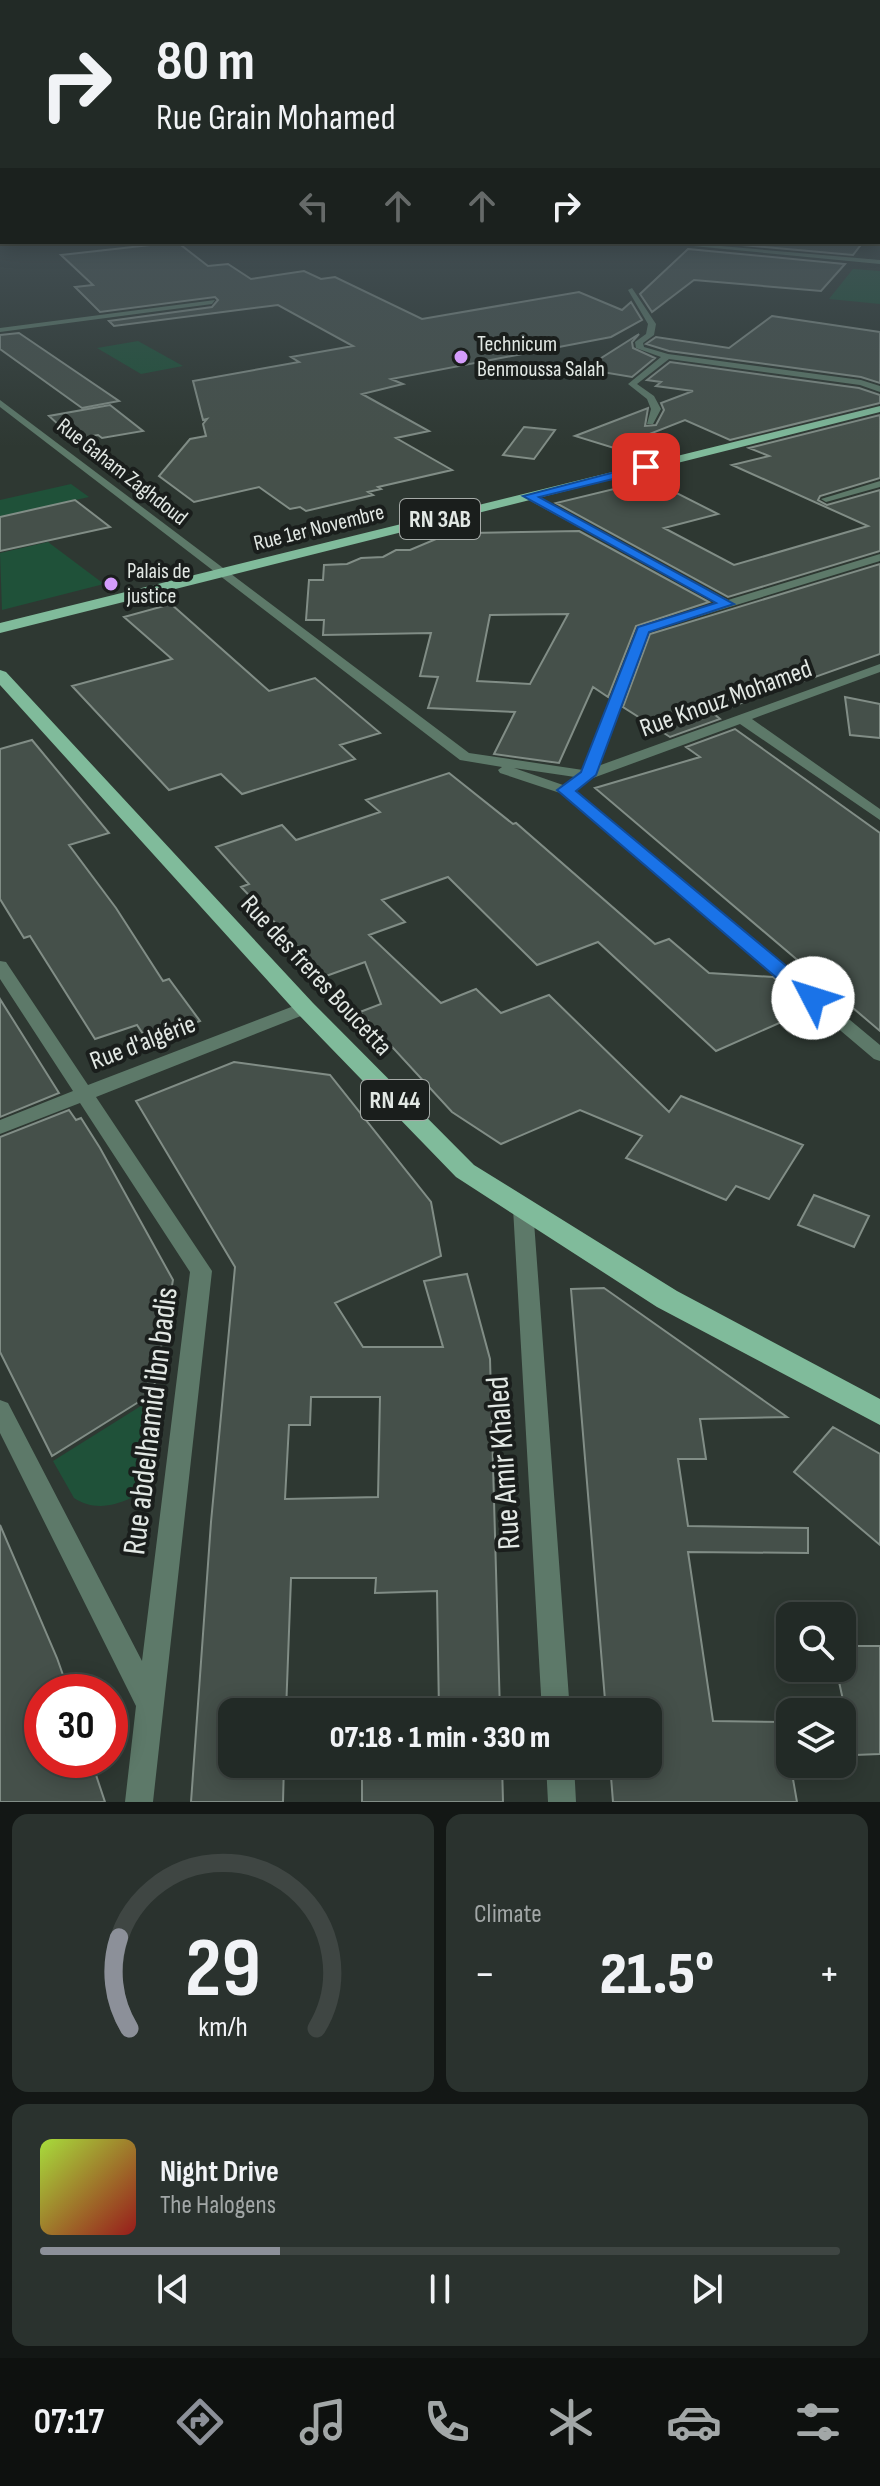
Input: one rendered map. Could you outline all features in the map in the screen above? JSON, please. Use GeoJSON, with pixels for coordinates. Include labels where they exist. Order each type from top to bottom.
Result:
{"type":"FeatureCollection","features":[{"type":"Feature","properties":{"kind":"main road","name":"Rue 1er Novembre"},"geometry":{"type":"LineString","coordinates":[[0,628],[880,409]]}},
{"type":"Feature","properties":{"kind":"main road","name":"Rue des freres Boucetta"},"geometry":{"type":"LineString","coordinates":[[0,675],[305,1008],[465,1171],[667,1299],[880,1413]]}},
{"type":"Feature","properties":{"kind":"street"},"geometry":{"type":"LineString","coordinates":[[632,290],[652,324],[650,335],[639,342],[640,348],[667,356],[861,383],[880,389]]}},
{"type":"Feature","properties":{"kind":"street"},"geometry":{"type":"LineString","coordinates":[[0,330],[212,302]]}},
{"type":"Feature","properties":{"kind":"street"},"geometry":{"type":"LineString","coordinates":[[650,422],[656,409],[651,398],[632,384],[667,356]]}},
{"type":"Feature","properties":{"kind":"street","name":"Rue Gaham Zaghdoud"},"geometry":{"type":"LineString","coordinates":[[0,403],[465,757]]}},
{"type":"Feature","properties":{"kind":"street"},"geometry":{"type":"LineString","coordinates":[[826,499],[880,484]]}},
{"type":"Feature","properties":{"kind":"street"},"geometry":{"type":"LineString","coordinates":[[529,496],[727,604]]}},
{"type":"Feature","properties":{"kind":"street"},"geometry":{"type":"LineString","coordinates":[[465,757],[588,775],[643,630],[880,557]]}},
{"type":"Feature","properties":{"kind":"street","name":"Rue Knouz Mohamed"},"geometry":{"type":"LineString","coordinates":[[565,790],[588,775],[880,668]]}},
{"type":"Feature","properties":{"kind":"street"},"geometry":{"type":"LineString","coordinates":[[741,718],[880,816]]}},
{"type":"Feature","properties":{"kind":"street"},"geometry":{"type":"LineString","coordinates":[[465,757],[565,790],[880,1055]]}},
{"type":"Feature","properties":{"kind":"street","name":"Rue abdelhamid ibn badis"},"geometry":{"type":"LineString","coordinates":[[0,966],[201,1271],[139,1802]]}},
{"type":"Feature","properties":{"kind":"street","name":"Rue d'algérie"},"geometry":{"type":"LineString","coordinates":[[0,1127],[305,1008]]}},
{"type":"Feature","properties":{"kind":"street","name":"Rue Amir Khaled"},"geometry":{"type":"LineString","coordinates":[[523,1208],[555,1698]]}},
{"type":"Feature","properties":{"kind":"street"},"geometry":{"type":"LineString","coordinates":[[0,1410],[149,1703]]}},
{"type":"Feature","properties":{"kind":"street"},"geometry":{"type":"LineString","coordinates":[[561,1778],[562,1802]]}},
{"type":"Feature","properties":{"kind":"green space"},"geometry":{"type":"Polygon","coordinates":[[[845,279],[880,279],[880,304],[829,299],[845,279]]]}},
{"type":"Feature","properties":{"kind":"green space"},"geometry":{"type":"Polygon","coordinates":[[[138,341],[183,366],[141,374],[97,348],[138,341]]]}},
{"type":"Feature","properties":{"kind":"green space"},"geometry":{"type":"Polygon","coordinates":[[[71,484],[89,497],[0,517],[0,500],[71,484]]]}},
{"type":"Feature","properties":{"kind":"green space"},"geometry":{"type":"Polygon","coordinates":[[[48,542],[104,584],[2,610],[0,553],[48,542]]]}},
{"type":"Feature","properties":{"kind":"green space"},"geometry":{"type":"Polygon","coordinates":[[[152,1399],[138,1479],[131,1498],[102,1506],[74,1498],[53,1461],[152,1399]]]}},
{"type":"Feature","properties":{"kind":"building"},"geometry":{"type":"Polygon","coordinates":[[[87,279],[339,279],[422,319],[579,292],[622,310],[631,302],[642,320],[611,337],[391,379],[403,384],[362,394],[429,431],[396,438],[452,470],[378,487],[381,489],[368,492],[373,495],[306,511],[300,507],[290,509],[259,487],[194,502],[159,476],[190,439],[206,436],[203,424],[207,419],[203,420],[193,381],[299,362],[291,357],[353,346],[278,305],[114,326],[109,321],[212,307],[218,300],[215,297],[100,312],[75,287],[93,285],[87,279]]]}},
{"type":"Feature","properties":{"kind":"building"},"geometry":{"type":"Polygon","coordinates":[[[656,279],[832,279],[821,291],[694,280],[652,312],[640,294],[656,279]]]}},
{"type":"Feature","properties":{"kind":"building"},"geometry":{"type":"Polygon","coordinates":[[[772,316],[880,332],[880,383],[861,377],[669,351],[646,344],[656,337],[729,348],[772,316]]]}},
{"type":"Feature","properties":{"kind":"building"},"geometry":{"type":"Polygon","coordinates":[[[19,333],[119,401],[82,408],[0,349],[0,335],[19,333]]]}},
{"type":"Feature","properties":{"kind":"building"},"geometry":{"type":"Polygon","coordinates":[[[639,334],[632,342],[633,348],[655,358],[632,377],[584,369],[639,334]]]}},
{"type":"Feature","properties":{"kind":"building"},"geometry":{"type":"Polygon","coordinates":[[[670,362],[859,388],[880,395],[880,403],[730,440],[685,420],[614,448],[575,436],[648,408],[645,426],[656,425],[664,410],[661,403],[693,391],[656,386],[661,382],[647,380],[670,362]]]}},
{"type":"Feature","properties":{"kind":"building"},"geometry":{"type":"Polygon","coordinates":[[[110,405],[143,431],[74,439],[49,416],[110,405]]]}},
{"type":"Feature","properties":{"kind":"building"},"geometry":{"type":"Polygon","coordinates":[[[880,415],[880,478],[820,496],[818,500],[827,505],[880,490],[880,551],[728,597],[556,503],[651,480],[718,514],[664,528],[734,565],[868,526],[732,465],[769,456],[749,448],[880,415]]]}},
{"type":"Feature","properties":{"kind":"building"},"geometry":{"type":"Polygon","coordinates":[[[524,427],[555,430],[534,459],[503,455],[524,427]]]}},
{"type":"Feature","properties":{"kind":"building"},"geometry":{"type":"Polygon","coordinates":[[[75,500],[110,527],[0,551],[0,517],[75,500]]]}},
{"type":"Feature","properties":{"kind":"building"},"geometry":{"type":"Polygon","coordinates":[[[579,531],[709,602],[636,626],[608,697],[593,687],[559,763],[494,754],[515,712],[428,708],[438,677],[420,676],[431,633],[323,635],[324,620],[306,620],[309,580],[323,580],[324,565],[383,557],[396,550],[410,550],[436,539],[471,539],[471,533],[579,531]],[[568,614],[490,615],[477,681],[530,684],[568,614]]]}},
{"type":"Feature","properties":{"kind":"building"},"geometry":{"type":"Polygon","coordinates":[[[880,564],[880,654],[713,713],[720,719],[670,737],[623,707],[650,634],[880,564]]]}},
{"type":"Feature","properties":{"kind":"building"},"geometry":{"type":"Polygon","coordinates":[[[171,604],[269,691],[315,678],[380,733],[340,745],[355,759],[242,794],[221,774],[169,790],[72,686],[172,659],[124,617],[171,604]]]}},
{"type":"Feature","properties":{"kind":"building"},"geometry":{"type":"Polygon","coordinates":[[[845,697],[880,704],[880,738],[850,735],[845,697]]]}},
{"type":"Feature","properties":{"kind":"building"},"geometry":{"type":"Polygon","coordinates":[[[735,729],[880,833],[880,1031],[840,997],[831,1000],[806,979],[821,980],[595,788],[700,757],[686,747],[735,729]]]}},
{"type":"Feature","properties":{"kind":"building"},"geometry":{"type":"Polygon","coordinates":[[[32,740],[109,833],[69,845],[116,908],[163,981],[169,979],[200,1021],[147,1040],[137,1025],[95,1039],[30,936],[24,938],[0,899],[0,749],[32,740]]]}},
{"type":"Feature","properties":{"kind":"building"},"geometry":{"type":"Polygon","coordinates":[[[449,773],[513,824],[516,823],[655,944],[669,939],[709,973],[773,977],[811,1009],[716,1051],[598,942],[537,965],[448,877],[382,900],[405,922],[369,935],[441,1003],[476,989],[501,1013],[549,995],[669,1112],[681,1096],[803,1145],[769,1199],[736,1186],[726,1200],[626,1158],[642,1136],[580,1110],[501,1144],[452,1112],[360,1012],[381,1004],[365,962],[326,976],[241,887],[249,884],[216,847],[282,825],[296,840],[380,812],[366,800],[449,773]]]}},
{"type":"Feature","properties":{"kind":"building"},"geometry":{"type":"Polygon","coordinates":[[[0,999],[59,1093],[0,1117],[0,999]]]}},
{"type":"Feature","properties":{"kind":"building"},"geometry":{"type":"Polygon","coordinates":[[[234,1062],[330,1075],[431,1202],[441,1256],[335,1303],[363,1347],[443,1347],[424,1281],[467,1274],[490,1359],[500,1698],[439,1698],[437,1591],[375,1593],[376,1578],[291,1578],[287,1698],[218,1698],[218,1778],[284,1778],[283,1802],[191,1802],[211,1522],[235,1267],[136,1101],[234,1062]],[[311,1397],[310,1425],[289,1425],[285,1499],[378,1497],[380,1397],[311,1397]]]}},
{"type":"Feature","properties":{"kind":"building"},"geometry":{"type":"Polygon","coordinates":[[[69,1110],[76,1120],[81,1118],[100,1148],[173,1280],[153,1393],[52,1456],[0,1352],[0,1137],[69,1110]]]}},
{"type":"Feature","properties":{"kind":"building"},"geometry":{"type":"Polygon","coordinates":[[[814,1195],[869,1216],[854,1247],[798,1225],[814,1195]]]}},
{"type":"Feature","properties":{"kind":"building"},"geometry":{"type":"Polygon","coordinates":[[[604,1288],[787,1417],[700,1419],[706,1459],[678,1459],[688,1526],[808,1528],[808,1553],[688,1552],[713,1721],[776,1722],[776,1778],[793,1778],[797,1802],[613,1802],[611,1778],[662,1778],[662,1698],[605,1698],[571,1289],[604,1288]]]}},
{"type":"Feature","properties":{"kind":"building"},"geometry":{"type":"Polygon","coordinates":[[[833,1427],[880,1454],[880,1545],[794,1472],[833,1427]]]}},
{"type":"Feature","properties":{"kind":"building"},"geometry":{"type":"Polygon","coordinates":[[[0,1525],[63,1674],[24,1674],[24,1778],[97,1778],[105,1802],[0,1802],[0,1525]]]}},
{"type":"Feature","properties":{"kind":"building"},"geometry":{"type":"Polygon","coordinates":[[[856,1646],[880,1646],[880,1754],[856,1755],[856,1698],[843,1698],[839,1682],[856,1682],[856,1646]]]}},
{"type":"Feature","properties":{"kind":"building"},"geometry":{"type":"Polygon","coordinates":[[[362,1778],[502,1778],[503,1802],[362,1802],[362,1778]]]}},
{"type":"Feature","properties":{"kind":"place","name":"Technicum Benmoussa Salah"},"geometry":{"type":"Point","coordinates":[461,357]}},
{"type":"Feature","properties":{"kind":"place","name":"Palais de justice"},"geometry":{"type":"Point","coordinates":[111,584]}},
{"type":"Feature","properties":{"kind":"route"},"geometry":{"type":"LineString","coordinates":[[646,467],[529,496],[727,604],[643,630],[588,775],[565,790],[813,998]]}}]}
